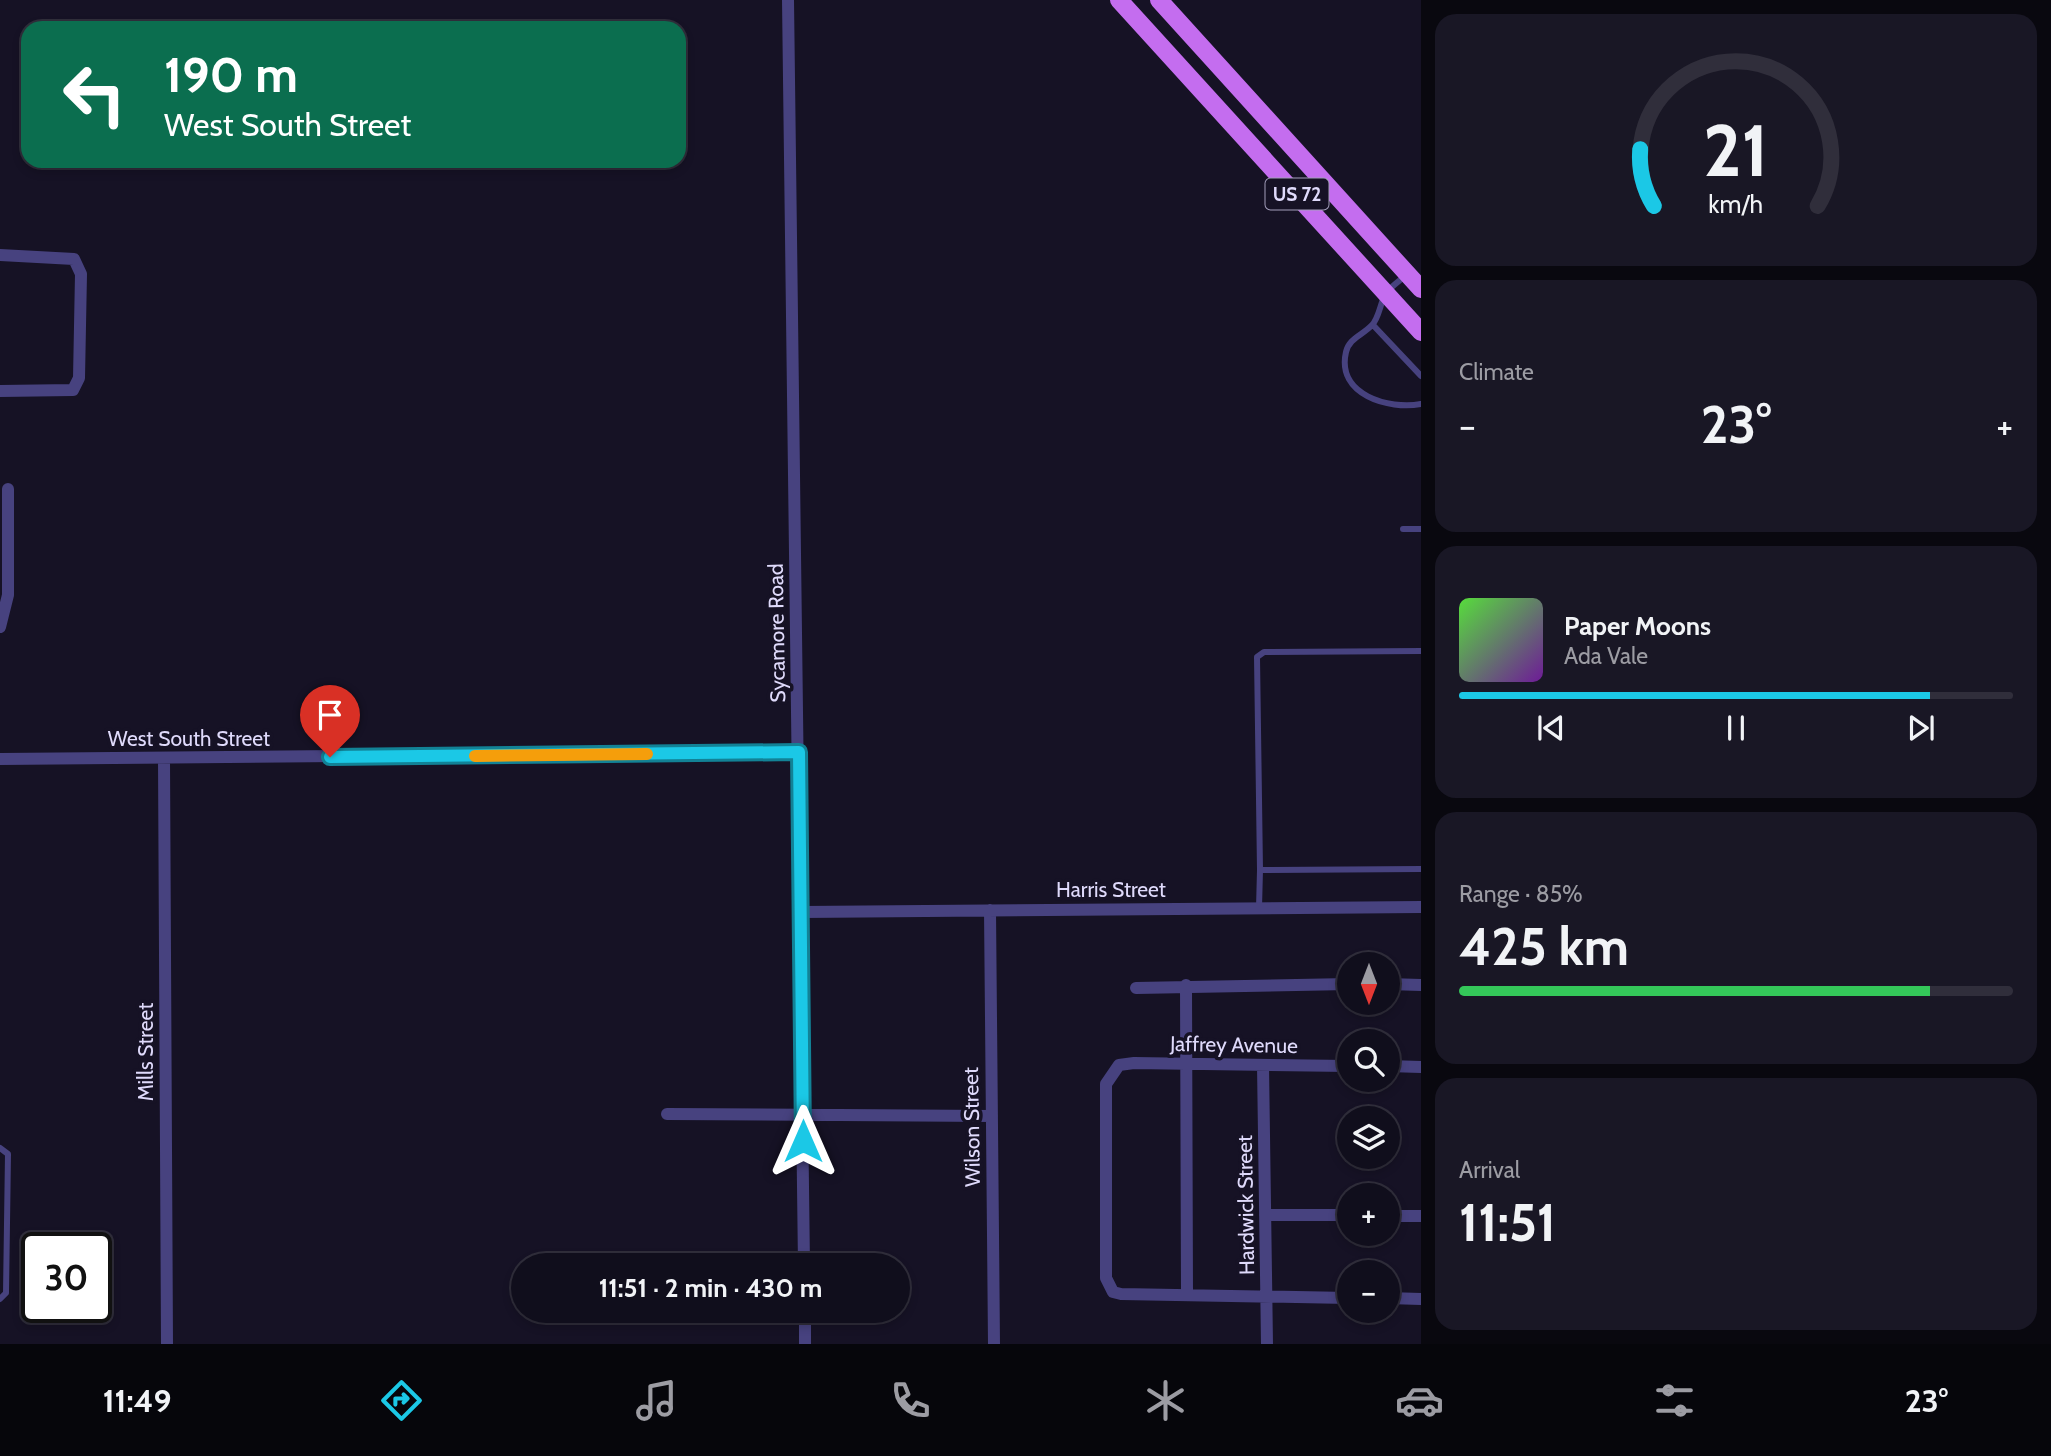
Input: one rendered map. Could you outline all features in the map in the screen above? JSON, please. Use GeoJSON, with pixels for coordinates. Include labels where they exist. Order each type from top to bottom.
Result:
{"type":"FeatureCollection","features":[{"type":"Feature","properties":{"kind":"main road","name":"US 72"},"geometry":{"type":"LineString","coordinates":[[1119,0],[1421,332]]}},
{"type":"Feature","properties":{"kind":"main road","name":"US 72"},"geometry":{"type":"LineString","coordinates":[[1159,0],[1421,289]]}},
{"type":"Feature","properties":{"kind":"main road"},"geometry":{"type":"LineString","coordinates":[[1172,56],[1193,38]]}},
{"type":"Feature","properties":{"kind":"street","name":"Sycamore Road"},"geometry":{"type":"LineString","coordinates":[[788,0],[802,912],[804,1253]]}},
{"type":"Feature","properties":{"kind":"street"},"geometry":{"type":"LineString","coordinates":[[0,256],[74,258],[81,274],[79,378],[73,390],[0,391]]}},
{"type":"Feature","properties":{"kind":"street"},"geometry":{"type":"LineString","coordinates":[[0,627],[8,595],[8,489]]}},
{"type":"Feature","properties":{"kind":"street","name":"West South Street"},"geometry":{"type":"LineString","coordinates":[[0,759],[799,752]]}},
{"type":"Feature","properties":{"kind":"street","name":"Mills Street"},"geometry":{"type":"LineString","coordinates":[[164,759],[167,1344]]}},
{"type":"Feature","properties":{"kind":"street","name":"Harris Street"},"geometry":{"type":"LineString","coordinates":[[802,912],[1421,907]]}},
{"type":"Feature","properties":{"kind":"street","name":"Wilson Street"},"geometry":{"type":"LineString","coordinates":[[990,910],[994,1344]]}},
{"type":"Feature","properties":{"kind":"street"},"geometry":{"type":"LineString","coordinates":[[1136,988],[1337,984]]}},
{"type":"Feature","properties":{"kind":"street"},"geometry":{"type":"LineString","coordinates":[[1400,984],[1421,985]]}},
{"type":"Feature","properties":{"kind":"street"},"geometry":{"type":"LineString","coordinates":[[1186,985],[1187,1294],[1337,1298]]}},
{"type":"Feature","properties":{"kind":"street","name":"Jaffrey Avenue"},"geometry":{"type":"LineString","coordinates":[[1187,1294],[1121,1294],[1113,1292],[1106,1278],[1106,1084],[1119,1065],[1337,1066]]}},
{"type":"Feature","properties":{"kind":"street","name":"Hardwick Street"},"geometry":{"type":"LineString","coordinates":[[1263,1065],[1267,1344]]}},
{"type":"Feature","properties":{"kind":"street"},"geometry":{"type":"LineString","coordinates":[[1400,1066],[1421,1067]]}},
{"type":"Feature","properties":{"kind":"street"},"geometry":{"type":"LineString","coordinates":[[667,1114],[992,1116]]}},
{"type":"Feature","properties":{"kind":"street"},"geometry":{"type":"LineString","coordinates":[[1265,1215],[1337,1215]]}},
{"type":"Feature","properties":{"kind":"street"},"geometry":{"type":"LineString","coordinates":[[1400,1216],[1421,1216]]}},
{"type":"Feature","properties":{"kind":"street"},"geometry":{"type":"LineString","coordinates":[[1400,1298],[1421,1298]]}},
{"type":"Feature","properties":{"kind":"street"},"geometry":{"type":"LineString","coordinates":[[805,1323],[806,1344]]}},
{"type":"Feature","properties":{"kind":"lane"},"geometry":{"type":"LineString","coordinates":[[1407,274],[1387,293],[1373,324],[1357,335],[1346,348],[1344,363],[1349,380],[1376,402],[1406,407],[1421,404]]}},
{"type":"Feature","properties":{"kind":"lane"},"geometry":{"type":"LineString","coordinates":[[1373,324],[1421,376]]}},
{"type":"Feature","properties":{"kind":"lane"},"geometry":{"type":"LineString","coordinates":[[1404,529],[1421,529]]}},
{"type":"Feature","properties":{"kind":"lane"},"geometry":{"type":"LineString","coordinates":[[1259,908],[1257,657],[1264,652],[1421,651]]}},
{"type":"Feature","properties":{"kind":"lane"},"geometry":{"type":"LineString","coordinates":[[1259,870],[1421,869]]}},
{"type":"Feature","properties":{"kind":"lane"},"geometry":{"type":"LineString","coordinates":[[0,1148],[8,1154],[6,1293],[0,1299]]}},
{"type":"Feature","properties":{"kind":"slow traffic"},"geometry":{"type":"LineString","coordinates":[[475,756],[647,754]]}},
{"type":"Feature","properties":{"kind":"route"},"geometry":{"type":"LineString","coordinates":[[330,757],[799,752],[803,1141]]}}]}
